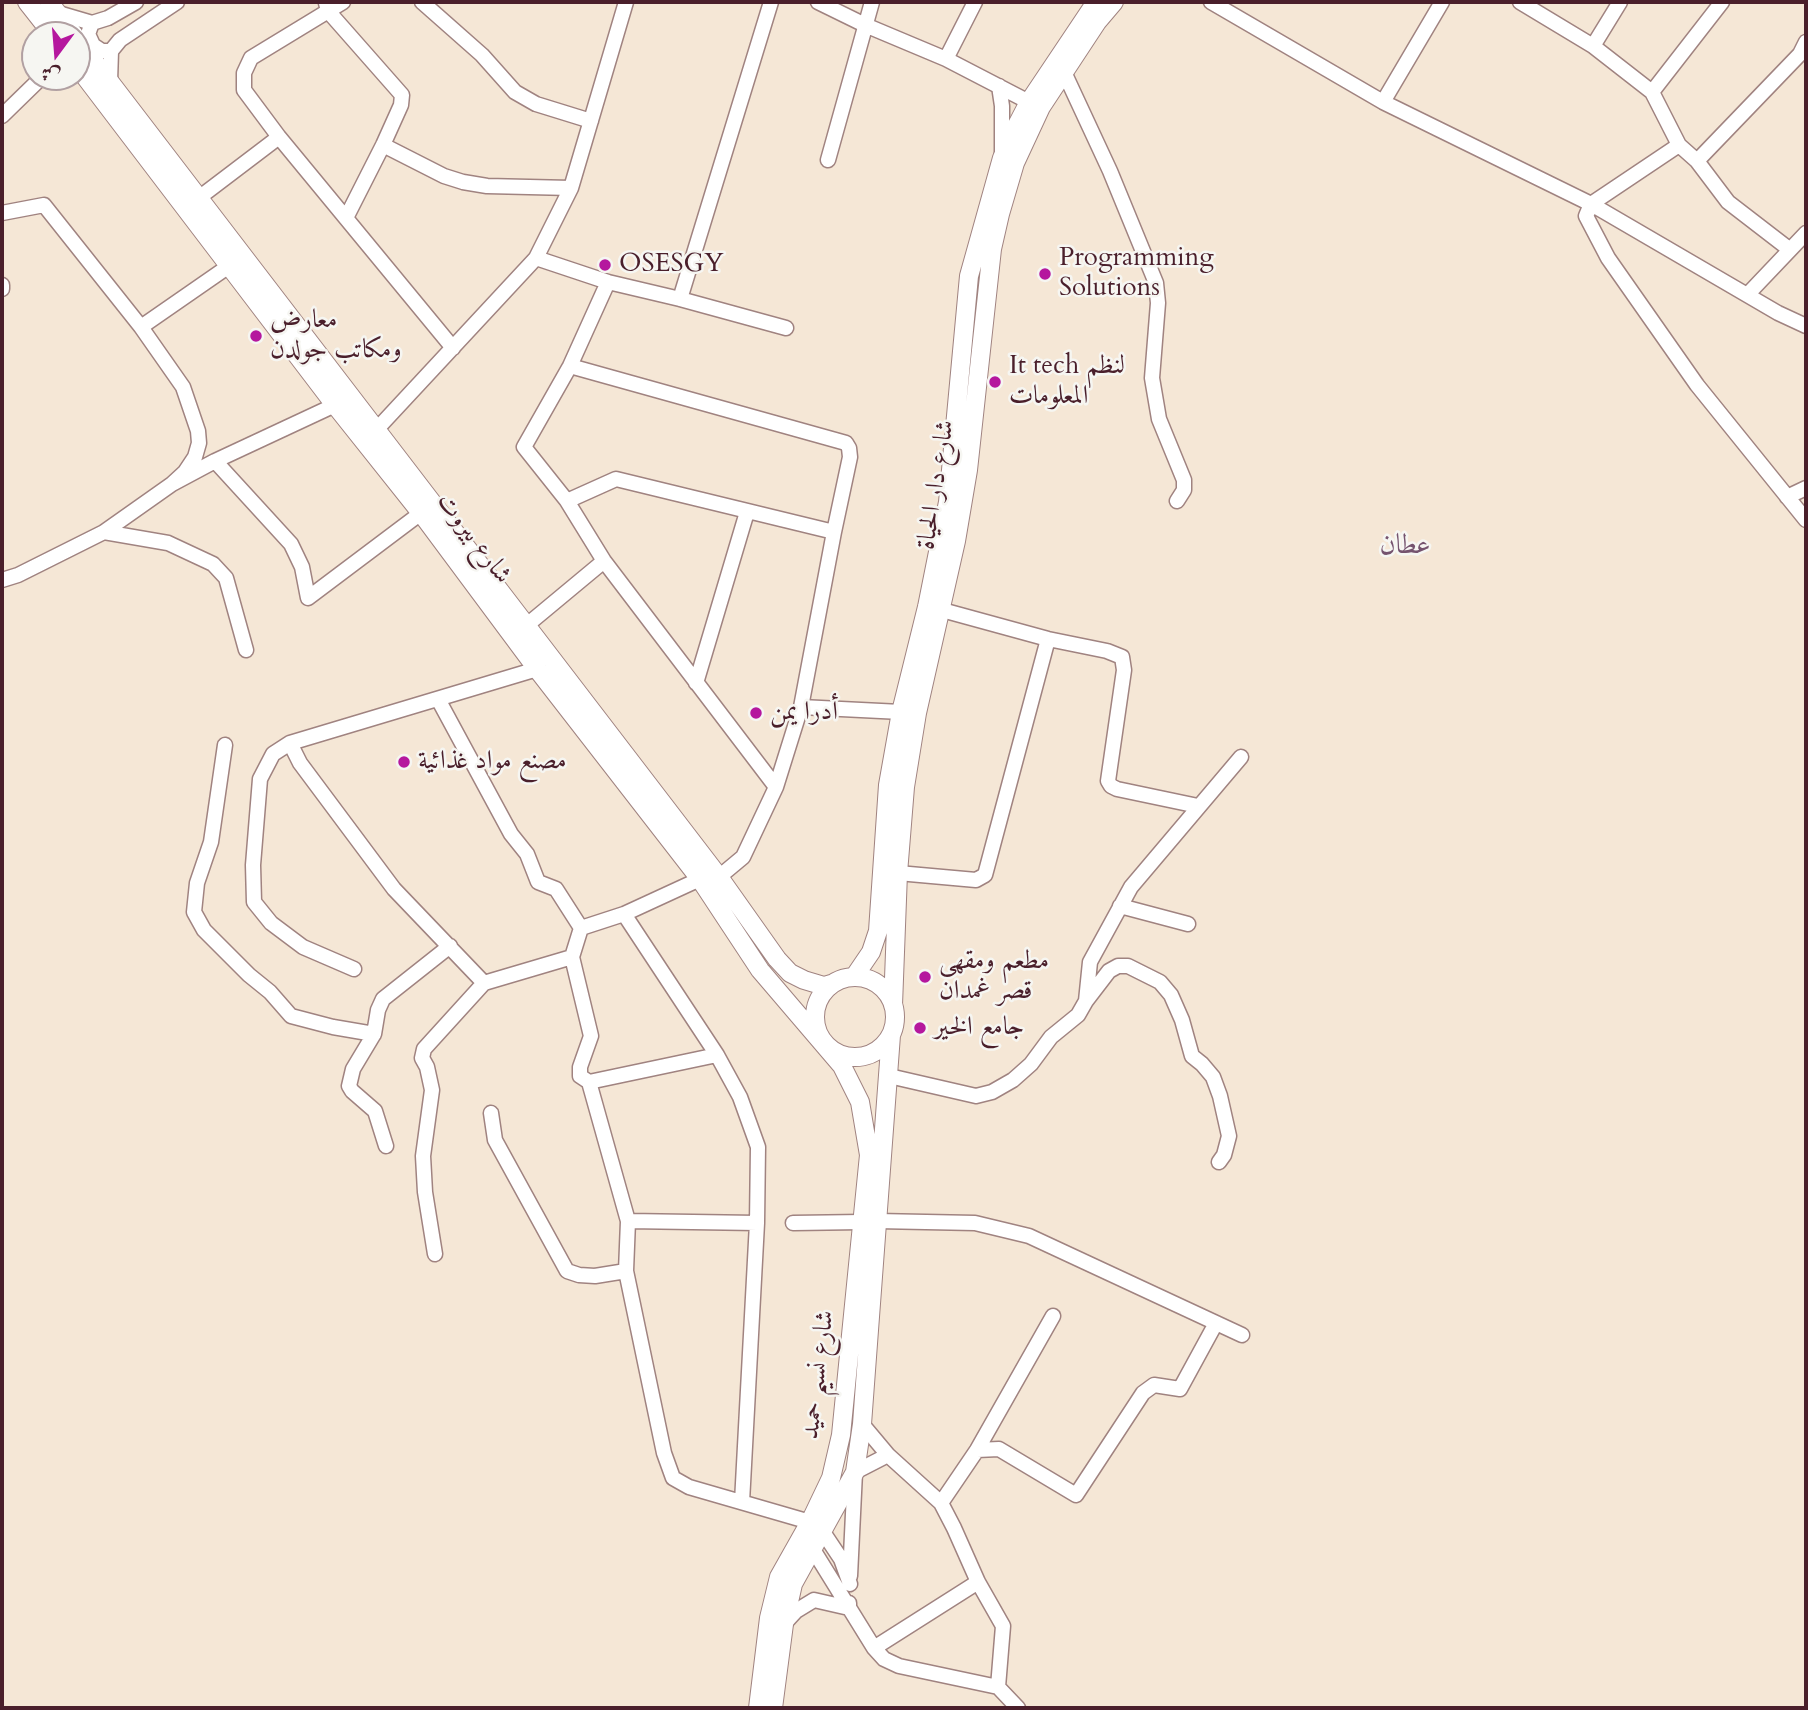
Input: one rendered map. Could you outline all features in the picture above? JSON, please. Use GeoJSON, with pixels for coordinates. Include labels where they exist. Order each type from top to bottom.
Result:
{"type":"FeatureCollection","features":[{"type":"Feature","properties":{"kind":"main road"},"geometry":{"type":"LineString","coordinates":[[27,2],[42,21]]}},
{"type":"Feature","properties":{"kind":"main road","name":"شارع دار الحياة"},"geometry":{"type":"LineString","coordinates":[[893,1005],[898,873],[909,713],[948,502],[969,276],[1002,158],[1029,102],[1096,2]]}},
{"type":"Feature","properties":{"kind":"main road","name":"شارع دار الحياة"},"geometry":{"type":"LineString","coordinates":[[854,977],[871,953],[878,931],[888,785],[942,610],[956,541],[968,470],[992,249],[1000,214],[1015,163],[1041,107],[1097,22],[1114,2]]}},
{"type":"Feature","properties":{"kind":"main road","name":"شارع بيروت"},"geometry":{"type":"LineString","coordinates":[[53,7],[64,21]]}},
{"type":"Feature","properties":{"kind":"main road","name":"شارع بيروت"},"geometry":{"type":"LineString","coordinates":[[91,57],[200,197],[298,340],[335,405],[550,675],[719,877],[777,960],[790,973],[804,980],[824,986],[834,984]]}},
{"type":"Feature","properties":{"kind":"main road","name":"شارع بيروت"},"geometry":{"type":"LineString","coordinates":[[91,84],[229,266],[377,429],[527,625],[550,675],[700,879],[760,970],[790,1008],[824,1044]]}},
{"type":"Feature","properties":{"kind":"main road"},"geometry":{"type":"LineString","coordinates":[[854,977],[867,979],[887,994],[893,1005],[894,1025],[891,1035],[873,1053],[847,1056],[824,1044],[815,1018],[817,1004],[824,993],[834,984],[854,977]]}},
{"type":"Feature","properties":{"kind":"main road","name":"شارع نسيم حميد"},"geometry":{"type":"LineString","coordinates":[[773,1708],[784,1624],[793,1584],[813,1550],[812,1530],[831,1478],[841,1435],[889,1076],[891,1035]]}},
{"type":"Feature","properties":{"kind":"main road","name":"شارع نسيم حميد"},"geometry":{"type":"LineString","coordinates":[[758,1708],[769,1618],[779,1577],[855,1472],[862,1424],[870,1222],[869,1155],[860,1102],[842,1066],[824,1044]]}},
{"type":"Feature","properties":{"kind":"street"},"geometry":{"type":"LineString","coordinates":[[53,7],[92,23],[108,18],[136,2]]}},
{"type":"Feature","properties":{"kind":"street"},"geometry":{"type":"LineString","coordinates":[[110,82],[111,51],[120,40],[177,2]]}},
{"type":"Feature","properties":{"kind":"street"},"geometry":{"type":"LineString","coordinates":[[343,2],[327,6],[251,58],[244,73],[244,90],[279,138],[453,348]]}},
{"type":"Feature","properties":{"kind":"street"},"geometry":{"type":"LineString","coordinates":[[422,2],[482,55],[516,92],[536,104],[591,121]]}},
{"type":"Feature","properties":{"kind":"street"},"geometry":{"type":"LineString","coordinates":[[681,299],[771,2]]}},
{"type":"Feature","properties":{"kind":"street"},"geometry":{"type":"LineString","coordinates":[[818,2],[946,59],[1029,102]]}},
{"type":"Feature","properties":{"kind":"street"},"geometry":{"type":"LineString","coordinates":[[828,160],[872,2]]}},
{"type":"Feature","properties":{"kind":"street"},"geometry":{"type":"LineString","coordinates":[[946,59],[975,2]]}},
{"type":"Feature","properties":{"kind":"street"},"geometry":{"type":"LineString","coordinates":[[1211,2],[1383,102],[1591,204],[1778,313],[1806,326]]}},
{"type":"Feature","properties":{"kind":"street"},"geometry":{"type":"LineString","coordinates":[[1383,102],[1443,2]]}},
{"type":"Feature","properties":{"kind":"street"},"geometry":{"type":"LineString","coordinates":[[1520,2],[1593,46],[1652,92],[1679,145],[1697,161],[1728,202],[1789,249]]}},
{"type":"Feature","properties":{"kind":"street"},"geometry":{"type":"LineString","coordinates":[[1593,46],[1620,2]]}},
{"type":"Feature","properties":{"kind":"street"},"geometry":{"type":"LineString","coordinates":[[1652,92],[1722,2]]}},
{"type":"Feature","properties":{"kind":"street"},"geometry":{"type":"LineString","coordinates":[[377,429],[536,258],[571,188],[620,4]]}},
{"type":"Feature","properties":{"kind":"street"},"geometry":{"type":"LineString","coordinates":[[327,6],[402,95],[401,105],[383,145],[346,218]]}},
{"type":"Feature","properties":{"kind":"street"},"geometry":{"type":"LineString","coordinates":[[92,23],[88,34],[93,45],[102,51],[111,51]]}},
{"type":"Feature","properties":{"kind":"street"},"geometry":{"type":"LineString","coordinates":[[1697,161],[1804,52]]}},
{"type":"Feature","properties":{"kind":"street"},"geometry":{"type":"LineString","coordinates":[[1064,72],[1110,171],[1156,283],[1158,303],[1152,378],[1159,419],[1184,480],[1184,490],[1177,501]]}},
{"type":"Feature","properties":{"kind":"street"},"geometry":{"type":"LineString","coordinates":[[999,86],[1002,106],[1002,158]]}},
{"type":"Feature","properties":{"kind":"street"},"geometry":{"type":"LineString","coordinates":[[2,116],[28,91]]}},
{"type":"Feature","properties":{"kind":"street"},"geometry":{"type":"LineString","coordinates":[[200,197],[279,138]]}},
{"type":"Feature","properties":{"kind":"street"},"geometry":{"type":"LineString","coordinates":[[383,145],[444,176],[463,182],[487,186],[571,188]]}},
{"type":"Feature","properties":{"kind":"street"},"geometry":{"type":"LineString","coordinates":[[1679,145],[1591,204],[1586,216],[1608,258],[1697,385],[1806,520]]}},
{"type":"Feature","properties":{"kind":"street"},"geometry":{"type":"LineString","coordinates":[[2,213],[44,205],[141,327],[183,387],[198,431],[199,443],[186,472],[104,532],[18,575],[2,580]]}},
{"type":"Feature","properties":{"kind":"street"},"geometry":{"type":"LineString","coordinates":[[1748,294],[1806,233]]}},
{"type":"Feature","properties":{"kind":"street"},"geometry":{"type":"LineString","coordinates":[[536,258],[608,282],[786,328]]}},
{"type":"Feature","properties":{"kind":"street"},"geometry":{"type":"LineString","coordinates":[[141,327],[229,266]]}},
{"type":"Feature","properties":{"kind":"street"},"geometry":{"type":"LineString","coordinates":[[608,282],[570,366],[524,447],[567,500],[604,561],[776,787]]}},
{"type":"Feature","properties":{"kind":"street"},"geometry":{"type":"LineString","coordinates":[[570,366],[846,443],[849,447],[850,457],[801,706],[776,787],[743,857],[719,877]]}},
{"type":"Feature","properties":{"kind":"street"},"geometry":{"type":"LineString","coordinates":[[172,484],[335,405]]}},
{"type":"Feature","properties":{"kind":"street"},"geometry":{"type":"LineString","coordinates":[[215,461],[291,544],[302,567],[308,598],[421,513]]}},
{"type":"Feature","properties":{"kind":"street"},"geometry":{"type":"LineString","coordinates":[[567,500],[615,479],[834,533]]}},
{"type":"Feature","properties":{"kind":"street"},"geometry":{"type":"LineString","coordinates":[[1787,497],[1806,488]]}},
{"type":"Feature","properties":{"kind":"street"},"geometry":{"type":"LineString","coordinates":[[696,683],[747,512]]}},
{"type":"Feature","properties":{"kind":"street"},"geometry":{"type":"LineString","coordinates":[[104,532],[168,543],[213,564],[226,578],[246,650]]}},
{"type":"Feature","properties":{"kind":"street"},"geometry":{"type":"LineString","coordinates":[[527,625],[604,561]]}},
{"type":"Feature","properties":{"kind":"street"},"geometry":{"type":"LineString","coordinates":[[942,610],[1122,657],[1124,670],[1108,780],[1111,786],[1198,806]]}},
{"type":"Feature","properties":{"kind":"street"},"geometry":{"type":"LineString","coordinates":[[898,873],[976,880],[985,875],[1048,639]]}},
{"type":"Feature","properties":{"kind":"street"},"geometry":{"type":"LineString","coordinates":[[354,969],[303,947],[271,923],[254,902],[253,865],[260,779],[274,754],[290,743],[438,699],[550,675]]}},
{"type":"Feature","properties":{"kind":"street"},"geometry":{"type":"LineString","coordinates":[[438,699],[511,834],[527,854],[538,882],[556,889],[581,928],[572,957],[591,1036],[580,1067],[580,1076],[589,1082],[628,1221],[626,1271],[664,1453],[673,1478],[689,1487],[742,1502],[812,1530],[841,1559],[850,1584]]}},
{"type":"Feature","properties":{"kind":"street"},"geometry":{"type":"LineString","coordinates":[[801,706],[909,713]]}},
{"type":"Feature","properties":{"kind":"street"},"geometry":{"type":"LineString","coordinates":[[290,743],[300,763],[394,889],[484,983]]}},
{"type":"Feature","properties":{"kind":"street"},"geometry":{"type":"LineString","coordinates":[[225,745],[211,842],[197,883],[194,912],[204,929],[249,975],[270,992],[290,1016],[374,1034]]}},
{"type":"Feature","properties":{"kind":"street"},"geometry":{"type":"LineString","coordinates":[[1086,1001],[1090,962],[1131,887],[1241,757]]}},
{"type":"Feature","properties":{"kind":"street"},"geometry":{"type":"LineString","coordinates":[[581,928],[624,914],[700,879]]}},
{"type":"Feature","properties":{"kind":"street"},"geometry":{"type":"LineString","coordinates":[[1120,906],[1188,924]]}},
{"type":"Feature","properties":{"kind":"street"},"geometry":{"type":"LineString","coordinates":[[624,914],[717,1055],[740,1097],[758,1147],[757,1223],[742,1502]]}},
{"type":"Feature","properties":{"kind":"street"},"geometry":{"type":"LineString","coordinates":[[386,1146],[375,1111],[349,1086],[353,1069],[374,1034],[378,1010],[383,999],[450,946]]}},
{"type":"Feature","properties":{"kind":"street"},"geometry":{"type":"LineString","coordinates":[[435,1254],[425,1192],[423,1156],[432,1090],[422,1054],[424,1049],[484,983],[572,957]]}},
{"type":"Feature","properties":{"kind":"street"},"geometry":{"type":"LineString","coordinates":[[889,1076],[976,1097],[992,1092],[1013,1080],[1031,1064],[1051,1037],[1078,1015],[1109,971],[1118,965],[1128,966],[1160,982],[1171,995],[1182,1020],[1192,1056],[1202,1063],[1213,1077],[1229,1136],[1220,1162]]}},
{"type":"Feature","properties":{"kind":"street"},"geometry":{"type":"LineString","coordinates":[[589,1082],[717,1055]]}},
{"type":"Feature","properties":{"kind":"street"},"geometry":{"type":"LineString","coordinates":[[491,1114],[495,1140],[567,1271],[595,1276],[626,1271]]}},
{"type":"Feature","properties":{"kind":"street"},"geometry":{"type":"LineString","coordinates":[[628,1221],[757,1223]]}},
{"type":"Feature","properties":{"kind":"street"},"geometry":{"type":"LineString","coordinates":[[793,1223],[975,1223],[1028,1236],[1242,1335]]}},
{"type":"Feature","properties":{"kind":"street"},"geometry":{"type":"LineString","coordinates":[[941,1503],[977,1450],[1053,1316]]}},
{"type":"Feature","properties":{"kind":"street"},"geometry":{"type":"LineString","coordinates":[[977,1450],[999,1448],[1076,1495],[1143,1393],[1154,1385],[1180,1389],[1216,1323]]}},
{"type":"Feature","properties":{"kind":"street"},"geometry":{"type":"LineString","coordinates":[[862,1424],[888,1455],[941,1503],[978,1582],[1003,1626],[998,1687]]}},
{"type":"Feature","properties":{"kind":"street"},"geometry":{"type":"LineString","coordinates":[[849,1608],[855,1472],[888,1455]]}},
{"type":"Feature","properties":{"kind":"street"},"geometry":{"type":"LineString","coordinates":[[813,1550],[874,1648],[884,1659],[899,1666],[998,1687],[1018,1708]]}},
{"type":"Feature","properties":{"kind":"street"},"geometry":{"type":"LineString","coordinates":[[874,1648],[978,1582]]}},
{"type":"Feature","properties":{"kind":"street"},"geometry":{"type":"LineString","coordinates":[[784,1624],[796,1611],[814,1600],[849,1608]]}},
{"type":"Feature","properties":{"kind":"place","name":"OSESGY"},"geometry":{"type":"Point","coordinates":[605,265]}},
{"type":"Feature","properties":{"kind":"place","name":"Programming Solutions"},"geometry":{"type":"Point","coordinates":[1045,274]}},
{"type":"Feature","properties":{"kind":"place","name":"معارض ومكاتب جولدن"},"geometry":{"type":"Point","coordinates":[256,336]}},
{"type":"Feature","properties":{"kind":"place","name":"It tech لنظم المعلومات"},"geometry":{"type":"Point","coordinates":[995,382]}},
{"type":"Feature","properties":{"kind":"place","name":"أدرا يمن"},"geometry":{"type":"Point","coordinates":[756,713]}},
{"type":"Feature","properties":{"kind":"place","name":"مصنع مواد غذائية"},"geometry":{"type":"Point","coordinates":[404,762]}},
{"type":"Feature","properties":{"kind":"place","name":"مطعم ومقهى قصر غمدان"},"geometry":{"type":"Point","coordinates":[925,977]}},
{"type":"Feature","properties":{"kind":"place","name":"جامع الخير"},"geometry":{"type":"Point","coordinates":[920,1028]}},
{"type":"Feature","properties":{"kind":"district","name":"عطان"},"geometry":{"type":"Point","coordinates":[1405,547]}}]}
